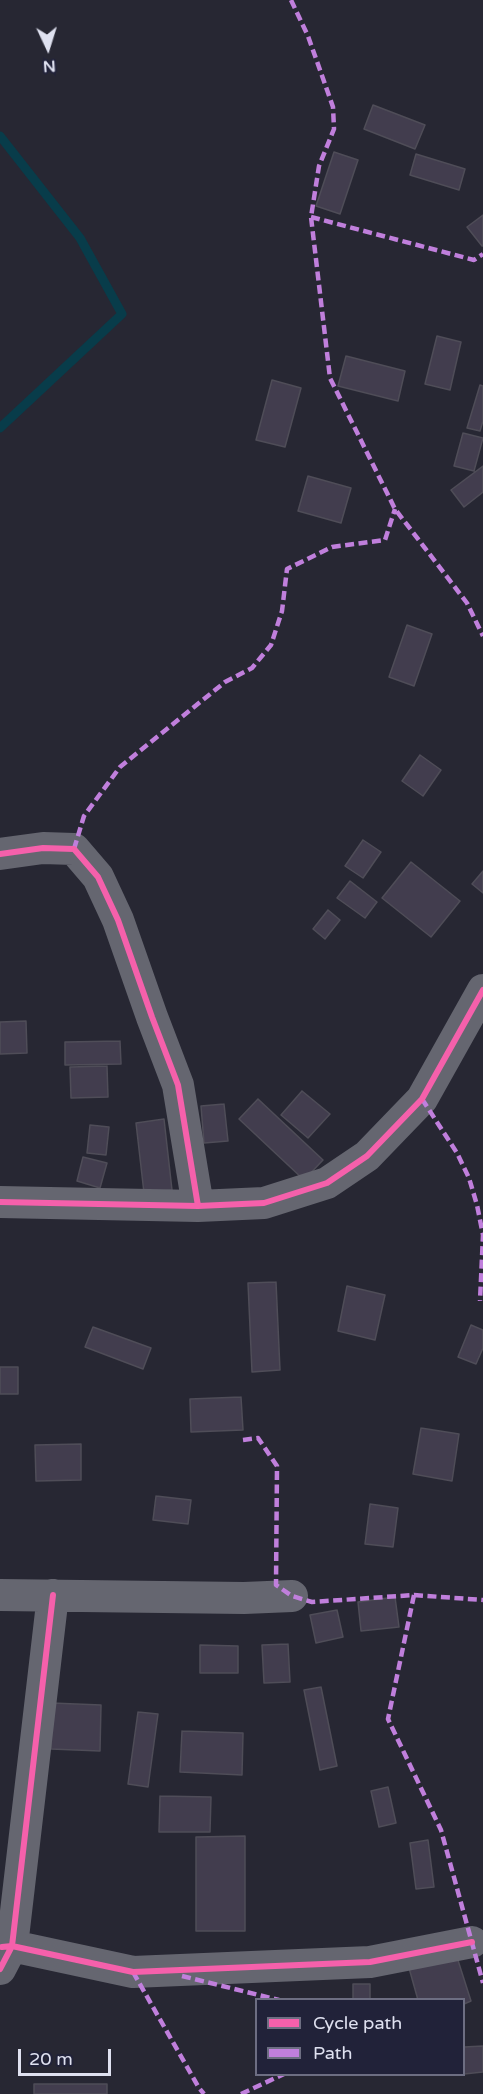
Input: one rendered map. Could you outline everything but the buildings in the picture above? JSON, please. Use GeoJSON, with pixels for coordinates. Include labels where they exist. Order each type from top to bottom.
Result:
{"type":"FeatureCollection","features":[{"type":"Feature","properties":{"kind":"street"},"geometry":{"type":"LineString","coordinates":[[0,854],[43,848],[74,849],[98,877],[118,920],[178,1085],[198,1206]]}},
{"type":"Feature","properties":{"kind":"street"},"geometry":{"type":"LineString","coordinates":[[0,1202],[198,1206],[264,1203],[327,1183],[367,1156],[422,1099],[483,990]]}},
{"type":"Feature","properties":{"kind":"street"},"geometry":{"type":"LineString","coordinates":[[0,1595],[244,1598],[292,1596]]}},
{"type":"Feature","properties":{"kind":"street"},"geometry":{"type":"LineString","coordinates":[[52,1595],[4,1954],[133,1972],[370,1962],[472,1942]]}},
{"type":"Feature","properties":{"kind":"waterway"},"geometry":{"type":"LineString","coordinates":[[0,136],[80,238],[122,314],[0,428]]}},
{"type":"Feature","properties":{"kind":"marked path"},"geometry":{"type":"LineString","coordinates":[[291,0],[308,36],[333,107],[334,129],[319,166],[311,217],[330,378],[395,509],[467,603],[483,636]]}},
{"type":"Feature","properties":{"kind":"marked path"},"geometry":{"type":"LineString","coordinates":[[311,217],[474,260],[483,254]]}},
{"type":"Feature","properties":{"kind":"marked path"},"geometry":{"type":"LineString","coordinates":[[74,849],[84,816],[120,767],[225,682],[252,668],[271,645],[282,611],[287,569],[332,547],[385,540],[395,509]]}},
{"type":"Feature","properties":{"kind":"marked path"},"geometry":{"type":"LineString","coordinates":[[422,1099],[457,1153],[469,1178],[477,1205],[483,1235],[480,1301]]}},
{"type":"Feature","properties":{"kind":"marked path"},"geometry":{"type":"LineString","coordinates":[[243,1440],[258,1438],[277,1466],[276,1585],[292,1596],[312,1602],[414,1595],[483,1600]]}},
{"type":"Feature","properties":{"kind":"marked path"},"geometry":{"type":"LineString","coordinates":[[414,1595],[388,1719],[441,1830],[483,1983]]}},
{"type":"Feature","properties":{"kind":"marked path"},"geometry":{"type":"LineString","coordinates":[[133,1972],[204,2094]]}},
{"type":"Feature","properties":{"kind":"marked path"},"geometry":{"type":"LineString","coordinates":[[182,1976],[271,1998]]}},
{"type":"Feature","properties":{"kind":"marked path"},"geometry":{"type":"LineString","coordinates":[[241,2094],[280,2076]]}},
{"type":"Feature","properties":{"kind":"cycle path"},"geometry":{"type":"LineString","coordinates":[[0,854],[43,848],[74,849],[98,877],[118,920],[178,1085],[198,1206]]}},
{"type":"Feature","properties":{"kind":"cycle path"},"geometry":{"type":"LineString","coordinates":[[0,1202],[198,1206],[264,1203],[327,1183],[367,1156],[422,1099],[483,990]]}},
{"type":"Feature","properties":{"kind":"cycle path"},"geometry":{"type":"LineString","coordinates":[[2,1947],[12,1946],[53,1595]]}},
{"type":"Feature","properties":{"kind":"cycle path"},"geometry":{"type":"LineString","coordinates":[[0,1969],[12,1946],[133,1972],[370,1962],[472,1942]]}}]}
